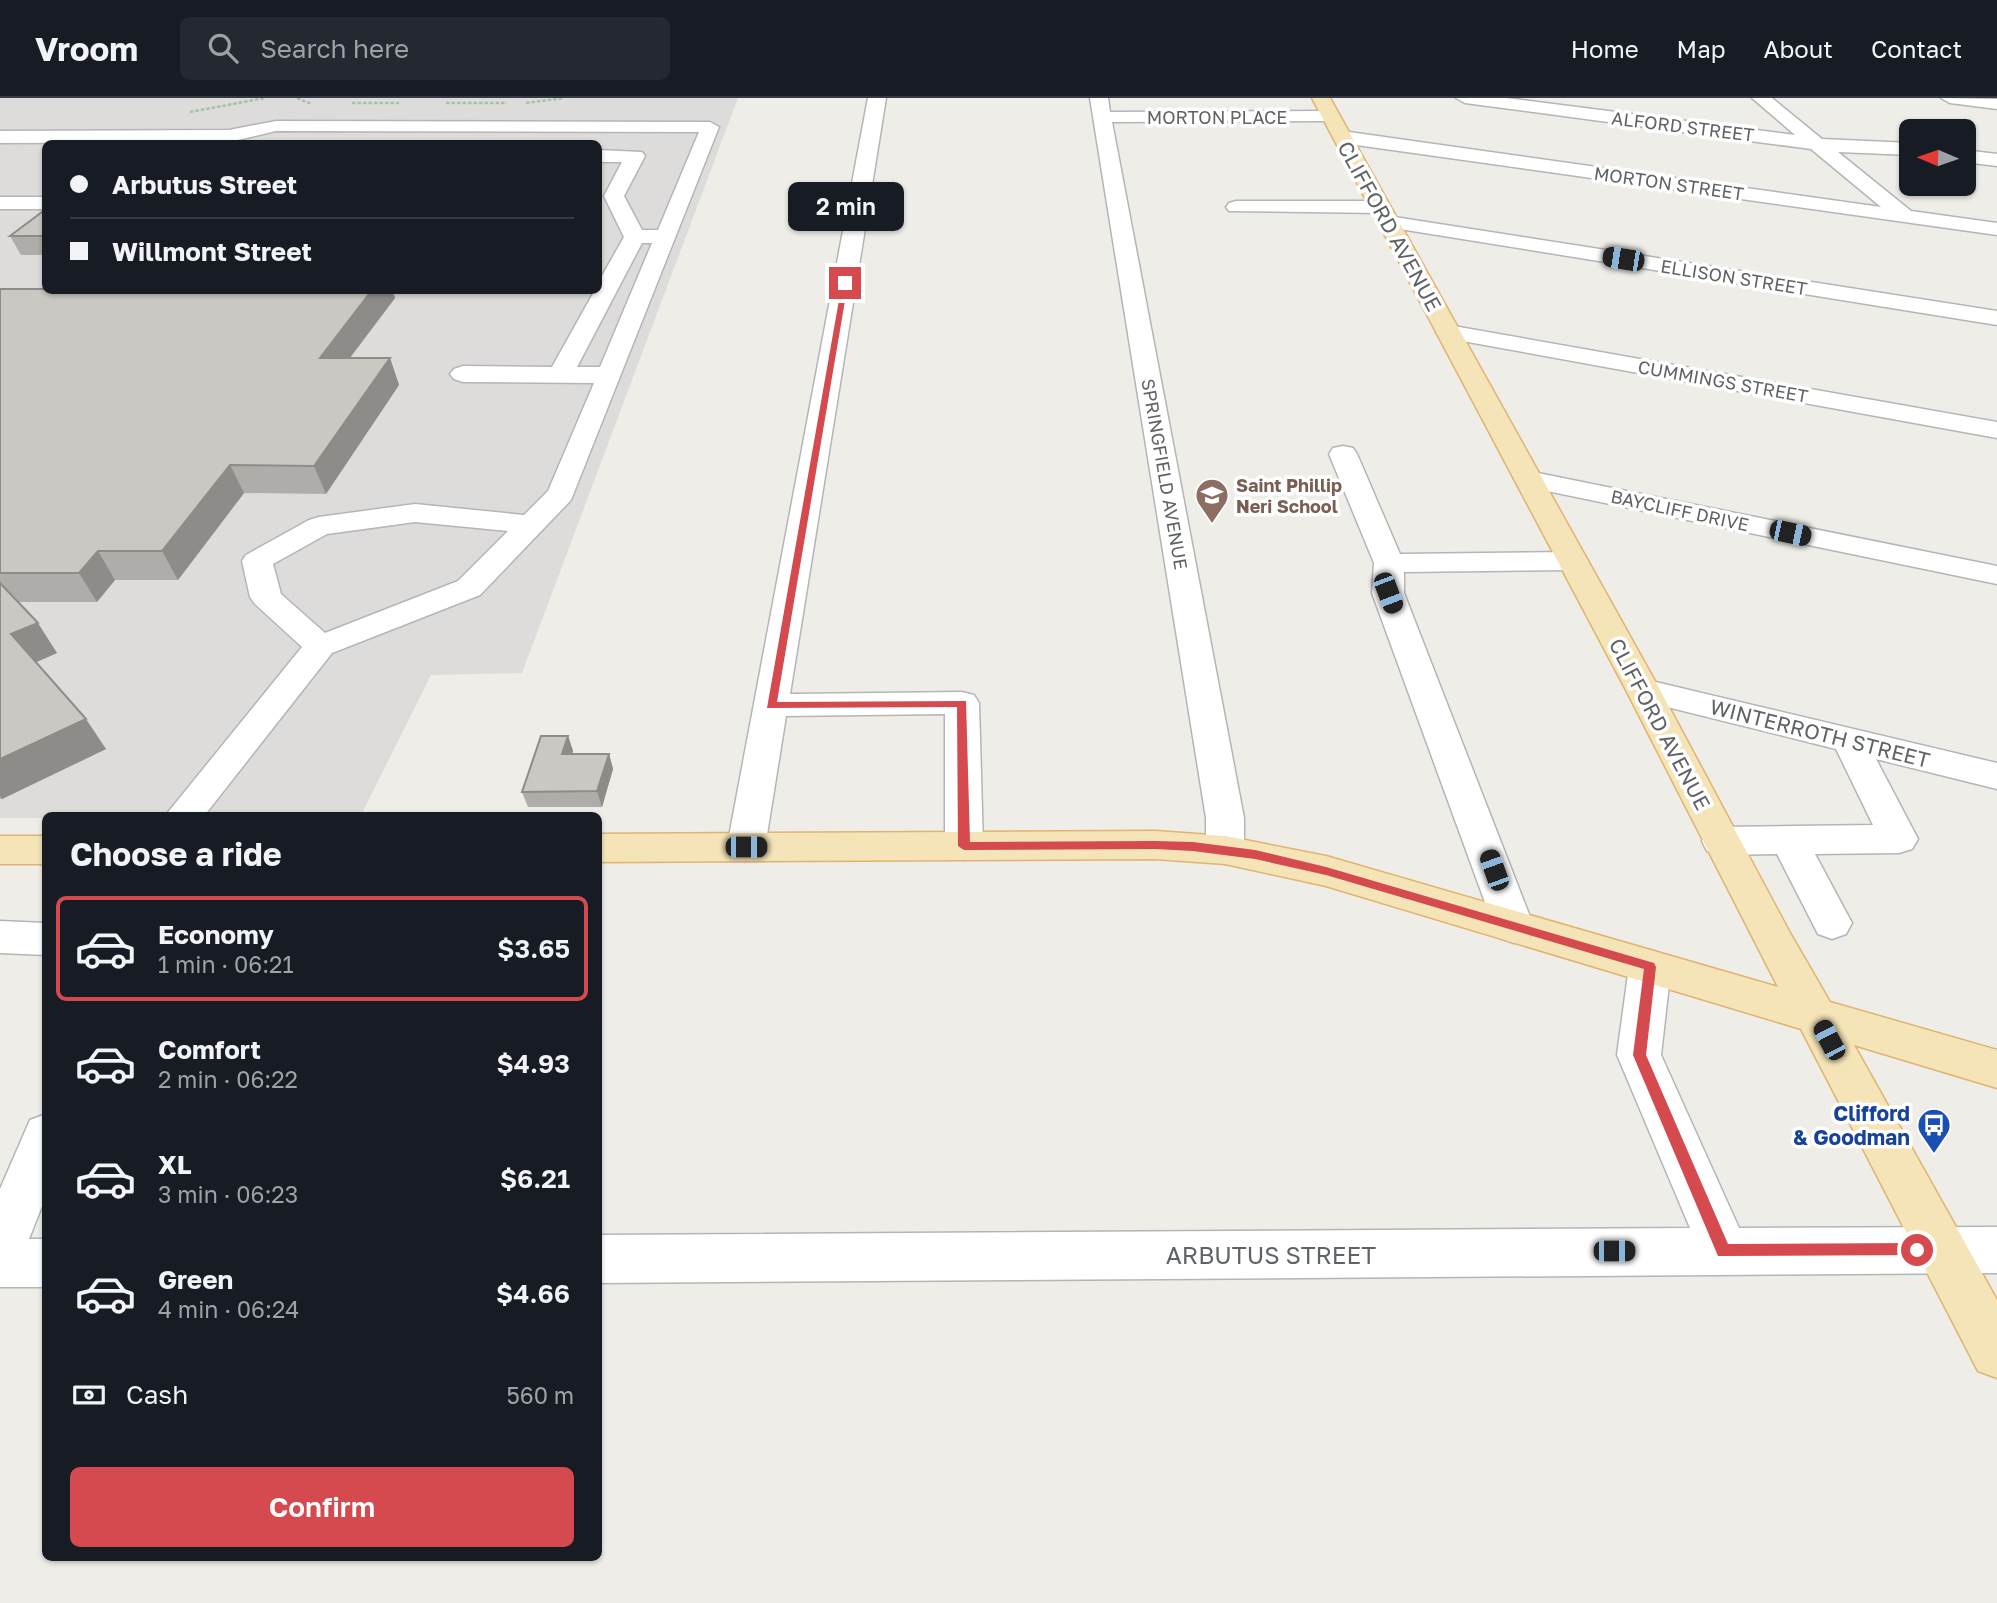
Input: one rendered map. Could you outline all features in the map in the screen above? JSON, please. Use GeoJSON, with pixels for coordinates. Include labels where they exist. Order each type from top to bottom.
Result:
{"type":"FeatureCollection","features":[{"type":"Feature","properties":{"kind":"main road","name":"CLIFFORD AVENUE"},"geometry":{"type":"LineString","coordinates":[[1331,117],[1643,690],[1775,944],[1997,1352]]}},
{"type":"Feature","properties":{"kind":"main road"},"geometry":{"type":"LineString","coordinates":[[602,848],[1155,845],[1226,850],[1326,871],[1997,1069]]}},
{"type":"Feature","properties":{"kind":"main road"},"geometry":{"type":"LineString","coordinates":[[0,850],[42,850]]}},
{"type":"Feature","properties":{"kind":"street"},"geometry":{"type":"LineString","coordinates":[[746,847],[877,98]]}},
{"type":"Feature","properties":{"kind":"street","name":"ALFORD STREET"},"geometry":{"type":"LineString","coordinates":[[1465,98],[1817,144],[1899,148]]}},
{"type":"Feature","properties":{"kind":"street"},"geometry":{"type":"LineString","coordinates":[[1761,98],[1905,216]]}},
{"type":"Feature","properties":{"kind":"street"},"geometry":{"type":"LineString","coordinates":[[1950,98],[1997,104]]}},
{"type":"Feature","properties":{"kind":"street","name":"MORTON PLACE"},"geometry":{"type":"LineString","coordinates":[[1101,108],[1331,117]]}},
{"type":"Feature","properties":{"kind":"street","name":"SPRINGFIELD AVENUE"},"geometry":{"type":"LineString","coordinates":[[1101,108],[1225,818],[1226,850]]}},
{"type":"Feature","properties":{"kind":"street","name":"MORTON STREET"},"geometry":{"type":"LineString","coordinates":[[1331,117],[1905,216],[1997,229]]}},
{"type":"Feature","properties":{"kind":"street"},"geometry":{"type":"LineString","coordinates":[[0,137],[225,140],[276,126],[362,135],[618,118],[670,137],[710,127],[561,494],[468,588],[320,646],[187,812]]}},
{"type":"Feature","properties":{"kind":"street"},"geometry":{"type":"LineString","coordinates":[[10,159],[39,138]]}},
{"type":"Feature","properties":{"kind":"street"},"geometry":{"type":"LineString","coordinates":[[602,156],[635,156],[614,195],[635,237]]}},
{"type":"Feature","properties":{"kind":"street"},"geometry":{"type":"LineString","coordinates":[[1976,157],[1997,160]]}},
{"type":"Feature","properties":{"kind":"street"},"geometry":{"type":"LineString","coordinates":[[629,168],[655,168]]}},
{"type":"Feature","properties":{"kind":"street"},"geometry":{"type":"LineString","coordinates":[[0,203],[37,203]]}},
{"type":"Feature","properties":{"kind":"street"},"geometry":{"type":"LineString","coordinates":[[0,223],[37,203]]}},
{"type":"Feature","properties":{"kind":"street","name":"ELLISON STREET"},"geometry":{"type":"LineString","coordinates":[[1236,208],[1384,214],[1997,318]]}},
{"type":"Feature","properties":{"kind":"street"},"geometry":{"type":"LineString","coordinates":[[1955,223],[1986,248]]}},
{"type":"Feature","properties":{"kind":"street"},"geometry":{"type":"LineString","coordinates":[[635,237],[665,236]]}},
{"type":"Feature","properties":{"kind":"street"},"geometry":{"type":"LineString","coordinates":[[560,375],[635,237]]}},
{"type":"Feature","properties":{"kind":"street","name":"CUMMINGS STREET"},"geometry":{"type":"LineString","coordinates":[[1448,332],[1997,430]]}},
{"type":"Feature","properties":{"kind":"street"},"geometry":{"type":"LineString","coordinates":[[463,374],[609,375]]}},
{"type":"Feature","properties":{"kind":"street"},"geometry":{"type":"LineString","coordinates":[[1343,454],[1389,563],[1388,593],[1514,927]]}},
{"type":"Feature","properties":{"kind":"street","name":"BAYCLIFF DRIVE"},"geometry":{"type":"LineString","coordinates":[[1528,479],[1997,575]]}},
{"type":"Feature","properties":{"kind":"street"},"geometry":{"type":"LineString","coordinates":[[320,646],[266,597],[257,561],[319,526],[415,513],[531,524]]}},
{"type":"Feature","properties":{"kind":"street"},"geometry":{"type":"LineString","coordinates":[[1389,563],[1573,561]]}},
{"type":"Feature","properties":{"kind":"street","name":"WINTERROTH STREET"},"geometry":{"type":"LineString","coordinates":[[1643,690],[1997,776]]}},
{"type":"Feature","properties":{"kind":"street"},"geometry":{"type":"LineString","coordinates":[[771,705],[962,703],[964,846]]}},
{"type":"Feature","properties":{"kind":"street"},"geometry":{"type":"LineString","coordinates":[[1721,841],[1899,839],[1849,740]]}},
{"type":"Feature","properties":{"kind":"street"},"geometry":{"type":"LineString","coordinates":[[1789,840],[1832,923]]}},
{"type":"Feature","properties":{"kind":"street"},"geometry":{"type":"LineString","coordinates":[[0,937],[42,939]]}},
{"type":"Feature","properties":{"kind":"street"},"geometry":{"type":"LineString","coordinates":[[1650,967],[1639,1055],[1724,1251]]}},
{"type":"Feature","properties":{"kind":"street"},"geometry":{"type":"LineString","coordinates":[[0,1250],[42,1144]]}},
{"type":"Feature","properties":{"kind":"street","name":"ARBUTUS STREET"},"geometry":{"type":"LineString","coordinates":[[602,1259],[1997,1250]]}},
{"type":"Feature","properties":{"kind":"street"},"geometry":{"type":"LineString","coordinates":[[0,1263],[42,1263]]}},
{"type":"Feature","properties":{"kind":"path"},"geometry":{"type":"LineString","coordinates":[[296,98],[314,105]]}},
{"type":"Feature","properties":{"kind":"path"},"geometry":{"type":"LineString","coordinates":[[518,103],[564,98]]}},
{"type":"Feature","properties":{"kind":"path"},"geometry":{"type":"LineString","coordinates":[[349,103],[400,103]]}},
{"type":"Feature","properties":{"kind":"path"},"geometry":{"type":"LineString","coordinates":[[442,103],[509,103]]}},
{"type":"Feature","properties":{"kind":"shaded area"},"geometry":{"type":"Polygon","coordinates":[[[0,98],[738,98],[522,673],[431,675],[362,812],[42,812],[42,818],[0,818],[0,98]]]}},
{"type":"Feature","properties":{"kind":"building"},"geometry":{"type":"Polygon","coordinates":[[[42,212],[42,236],[10,236],[42,212]]]}},
{"type":"Feature","properties":{"kind":"building"},"geometry":{"type":"Polygon","coordinates":[[[0,289],[42,289],[42,294],[369,294],[320,358],[390,358],[314,466],[230,465],[162,551],[98,551],[79,573],[0,573],[0,289]]]}},
{"type":"Feature","properties":{"kind":"building"},"geometry":{"type":"Polygon","coordinates":[[[0,583],[38,623],[11,634],[86,719],[0,759],[0,583]]]}},
{"type":"Feature","properties":{"kind":"building"},"geometry":{"type":"Polygon","coordinates":[[[541,736],[568,736],[562,754],[609,754],[597,791],[522,792],[541,736]]]}},
{"type":"Feature","properties":{"kind":"place","name":"Saint Phillip Neri School"},"geometry":{"type":"Point","coordinates":[1212,525]}},
{"type":"Feature","properties":{"kind":"place","name":"Clifford & Goodman"},"geometry":{"type":"Point","coordinates":[1934,1155]}},
{"type":"Feature","properties":{"kind":"route"},"geometry":{"type":"LineString","coordinates":[[845,283],[771,705],[962,703],[964,846],[1193,846],[1255,855],[1326,871],[1650,967],[1639,1055],[1724,1251],[1917,1250]]}}]}
